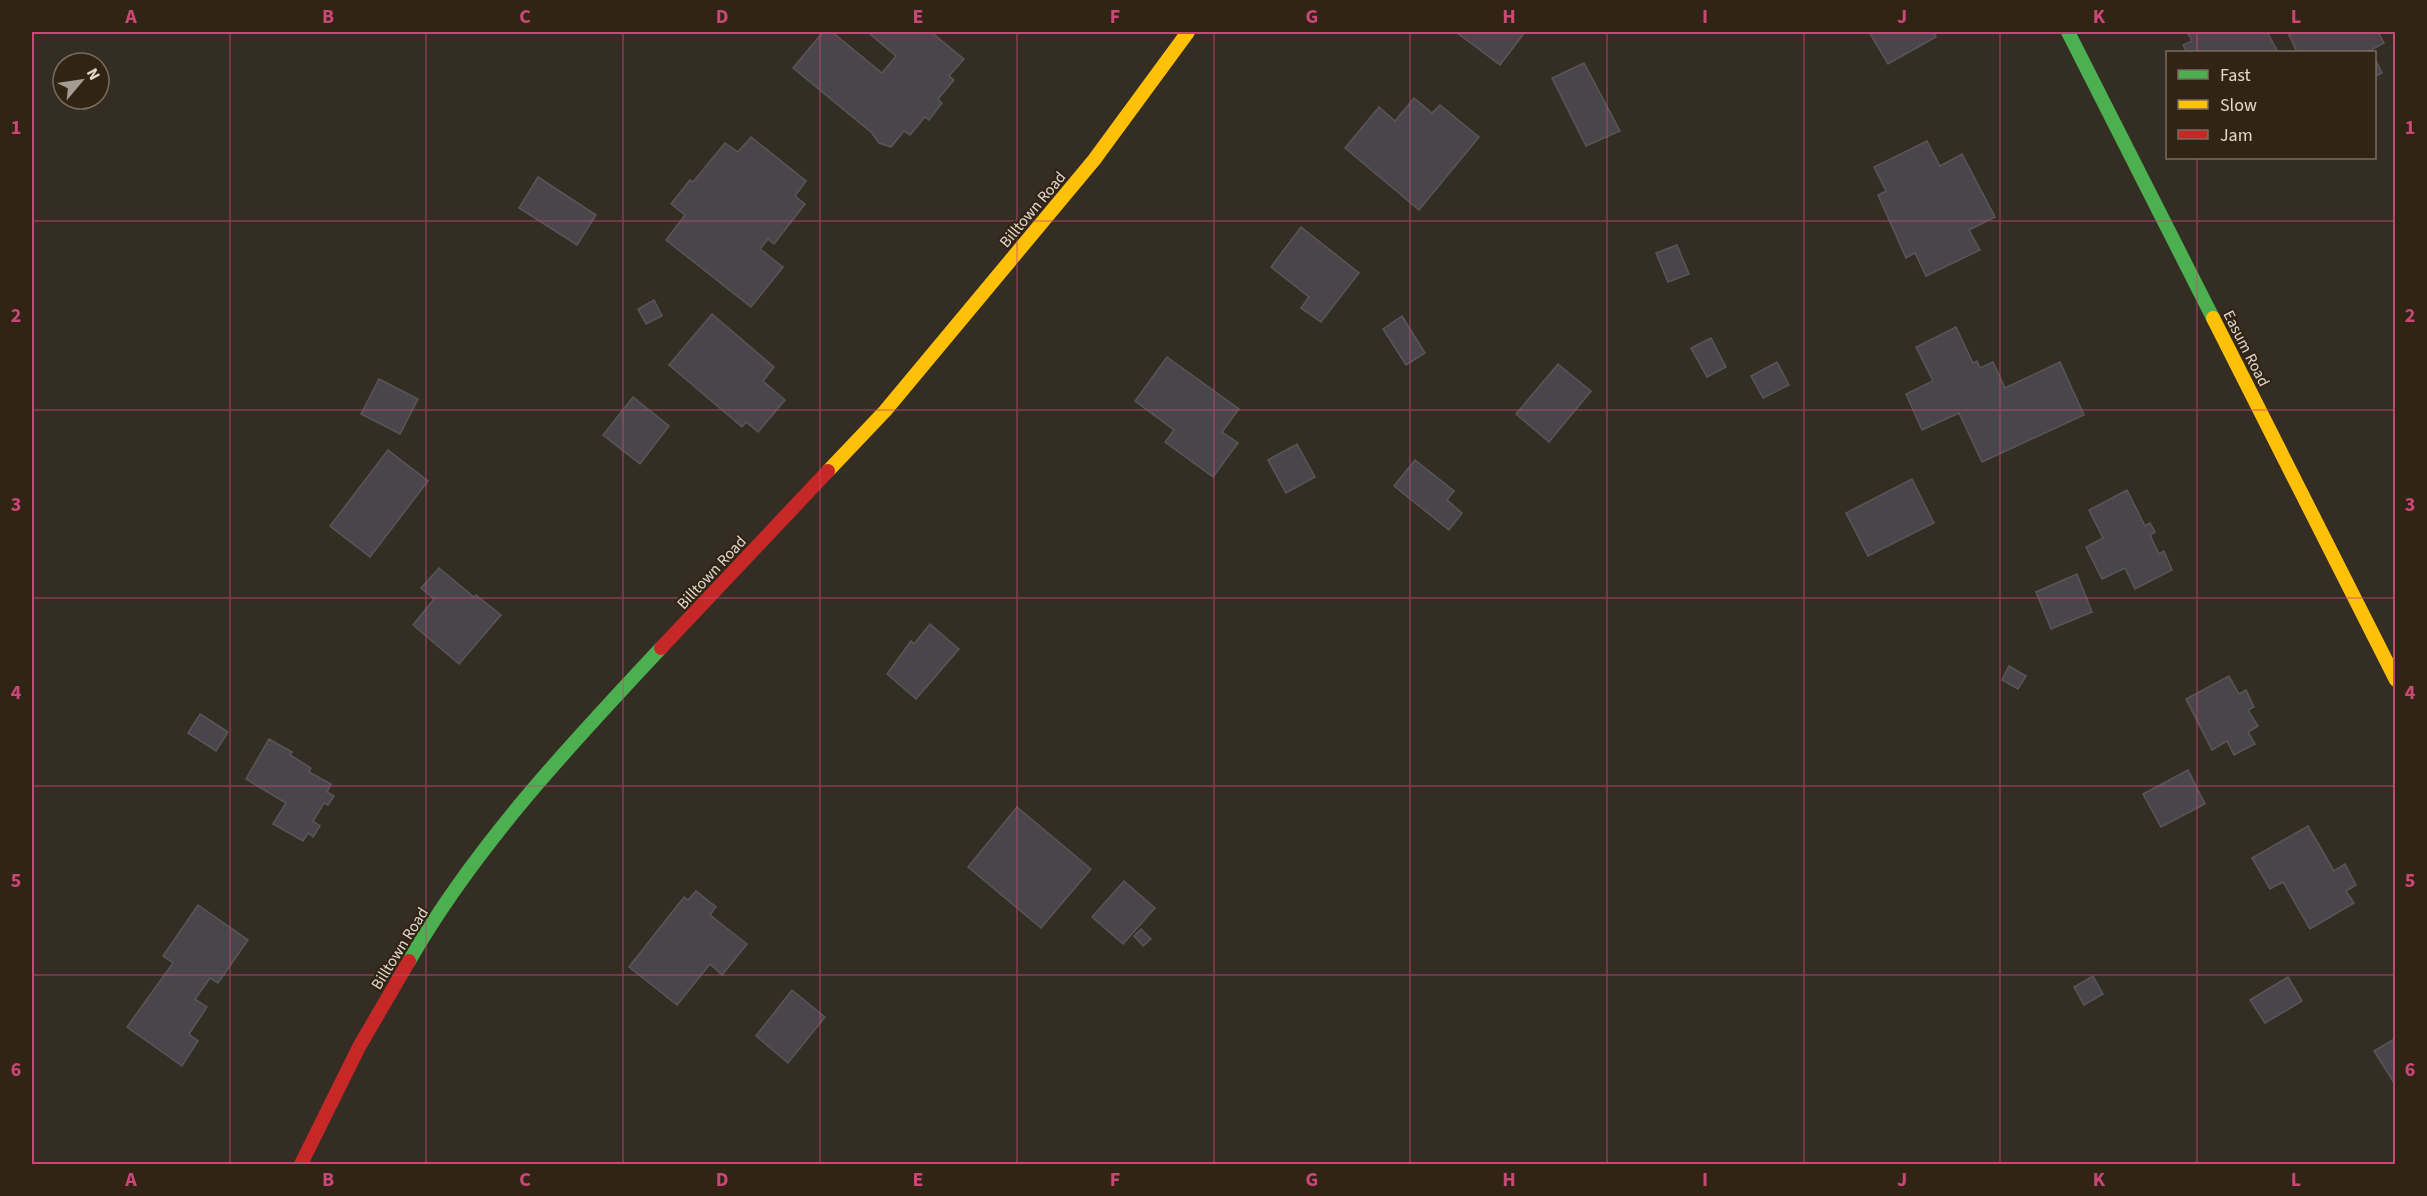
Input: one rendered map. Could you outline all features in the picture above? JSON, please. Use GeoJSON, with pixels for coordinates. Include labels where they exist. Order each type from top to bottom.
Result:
{"type":"FeatureCollection","features":[{"type":"Feature","properties":{"kind":"main road","name":"Billtown Road"},"geometry":{"type":"LineString","coordinates":[[301,1164],[359,1047],[426,931],[499,831],[590,724],[885,411],[1094,160],[1188,32]]}},
{"type":"Feature","properties":{"kind":"main road","name":"Easum Road"},"geometry":{"type":"LineString","coordinates":[[2068,32],[2396,680]]}},
{"type":"Feature","properties":{"kind":"building"},"geometry":{"type":"Polygon","coordinates":[[[823,32],[832,32],[882,73],[896,56],[870,34],[872,32],[931,32],[964,59],[949,76],[954,80],[938,99],[942,103],[929,120],[925,117],[910,135],[904,131],[891,147],[879,143],[872,133],[793,68],[823,32]]]}},
{"type":"Feature","properties":{"kind":"building"},"geometry":{"type":"Polygon","coordinates":[[[1456,32],[1525,32],[1500,65],[1456,32]]]}},
{"type":"Feature","properties":{"kind":"building"},"geometry":{"type":"Polygon","coordinates":[[[1869,32],[1934,32],[1936,37],[1888,64],[1869,32]]]}},
{"type":"Feature","properties":{"kind":"building"},"geometry":{"type":"Polygon","coordinates":[[[2187,32],[2267,32],[2277,51],[2186,51],[2183,45],[2192,41],[2187,32]]]}},
{"type":"Feature","properties":{"kind":"building"},"geometry":{"type":"Polygon","coordinates":[[[2296,32],[2378,32],[2384,43],[2372,51],[2297,51],[2289,35],[2296,32]]]}},
{"type":"Feature","properties":{"kind":"building"},"geometry":{"type":"Polygon","coordinates":[[[2376,61],[2382,73],[2376,76],[2376,61]]]}},
{"type":"Feature","properties":{"kind":"building"},"geometry":{"type":"Polygon","coordinates":[[[1584,63],[1620,131],[1586,146],[1552,78],[1584,63]]]}},
{"type":"Feature","properties":{"kind":"building"},"geometry":{"type":"Polygon","coordinates":[[[1414,98],[1432,113],[1440,105],[1479,137],[1419,210],[1345,148],[1379,107],[1395,121],[1414,98]]]}},
{"type":"Feature","properties":{"kind":"building"},"geometry":{"type":"Polygon","coordinates":[[[751,137],[806,181],[795,196],[805,204],[774,244],[768,239],[760,249],[783,267],[751,307],[666,240],[685,215],[671,204],[690,180],[693,182],[725,143],[738,152],[751,137]]]}},
{"type":"Feature","properties":{"kind":"building"},"geometry":{"type":"Polygon","coordinates":[[[1927,141],[1940,166],[1962,154],[1995,217],[1969,230],[1980,250],[1926,276],[1915,253],[1906,258],[1878,195],[1886,191],[1874,167],[1927,141]]]}},
{"type":"Feature","properties":{"kind":"building"},"geometry":{"type":"Polygon","coordinates":[[[538,177],[596,215],[577,245],[519,208],[538,177]]]}},
{"type":"Feature","properties":{"kind":"building"},"geometry":{"type":"Polygon","coordinates":[[[1301,227],[1359,273],[1321,322],[1301,308],[1309,297],[1271,267],[1301,227]]]}},
{"type":"Feature","properties":{"kind":"building"},"geometry":{"type":"Polygon","coordinates":[[[1677,245],[1689,274],[1668,282],[1656,253],[1677,245]]]}},
{"type":"Feature","properties":{"kind":"building"},"geometry":{"type":"Polygon","coordinates":[[[654,300],[662,316],[646,324],[638,309],[654,300]]]}},
{"type":"Feature","properties":{"kind":"building"},"geometry":{"type":"Polygon","coordinates":[[[712,314],[774,367],[763,381],[785,400],[758,432],[746,422],[742,427],[669,365],[712,314]]]}},
{"type":"Feature","properties":{"kind":"building"},"geometry":{"type":"Polygon","coordinates":[[[1402,316],[1425,353],[1406,365],[1383,329],[1402,316]]]}},
{"type":"Feature","properties":{"kind":"building"},"geometry":{"type":"Polygon","coordinates":[[[1956,327],[1973,363],[1977,361],[1980,368],[1993,362],[2005,388],[2060,362],[2084,415],[1982,462],[1959,413],[1922,430],[1906,394],[1933,381],[1916,347],[1956,327]]]}},
{"type":"Feature","properties":{"kind":"building"},"geometry":{"type":"Polygon","coordinates":[[[1711,338],[1726,367],[1707,377],[1691,348],[1711,338]]]}},
{"type":"Feature","properties":{"kind":"building"},"geometry":{"type":"Polygon","coordinates":[[[1167,357],[1239,409],[1222,432],[1238,443],[1213,477],[1165,442],[1174,430],[1135,401],[1167,357]]]}},
{"type":"Feature","properties":{"kind":"building"},"geometry":{"type":"Polygon","coordinates":[[[1777,362],[1789,385],[1763,398],[1751,376],[1777,362]]]}},
{"type":"Feature","properties":{"kind":"building"},"geometry":{"type":"Polygon","coordinates":[[[1558,364],[1591,391],[1549,442],[1516,414],[1558,364]]]}},
{"type":"Feature","properties":{"kind":"building"},"geometry":{"type":"Polygon","coordinates":[[[379,379],[418,399],[400,434],[361,414],[379,379]]]}},
{"type":"Feature","properties":{"kind":"building"},"geometry":{"type":"Polygon","coordinates":[[[633,397],[669,426],[640,464],[603,435],[633,397]]]}},
{"type":"Feature","properties":{"kind":"building"},"geometry":{"type":"Polygon","coordinates":[[[1297,444],[1315,477],[1286,493],[1268,460],[1297,444]]]}},
{"type":"Feature","properties":{"kind":"building"},"geometry":{"type":"Polygon","coordinates":[[[388,450],[428,481],[370,557],[330,526],[388,450]]]}},
{"type":"Feature","properties":{"kind":"building"},"geometry":{"type":"Polygon","coordinates":[[[1415,460],[1454,491],[1447,500],[1462,513],[1449,530],[1394,486],[1415,460]]]}},
{"type":"Feature","properties":{"kind":"building"},"geometry":{"type":"Polygon","coordinates":[[[1912,479],[1934,523],[1868,556],[1846,513],[1912,479]]]}},
{"type":"Feature","properties":{"kind":"building"},"geometry":{"type":"Polygon","coordinates":[[[2127,490],[2145,526],[2150,523],[2155,532],[2150,535],[2159,554],[2164,551],[2172,570],[2135,589],[2125,568],[2102,579],[2086,547],[2103,538],[2089,510],[2127,490]]]}},
{"type":"Feature","properties":{"kind":"building"},"geometry":{"type":"Polygon","coordinates":[[[439,568],[474,597],[476,595],[501,615],[459,664],[413,625],[434,599],[421,588],[439,568]]]}},
{"type":"Feature","properties":{"kind":"building"},"geometry":{"type":"Polygon","coordinates":[[[2077,574],[2092,612],[2051,629],[2036,592],[2077,574]]]}},
{"type":"Feature","properties":{"kind":"building"},"geometry":{"type":"Polygon","coordinates":[[[930,624],[959,649],[916,699],[887,674],[911,641],[914,644],[930,624]]]}},
{"type":"Feature","properties":{"kind":"building"},"geometry":{"type":"Polygon","coordinates":[[[2009,666],[2026,676],[2018,689],[2002,680],[2009,666]]]}},
{"type":"Feature","properties":{"kind":"building"},"geometry":{"type":"Polygon","coordinates":[[[2229,676],[2239,694],[2246,690],[2254,707],[2248,710],[2258,726],[2248,732],[2255,744],[2234,755],[2227,741],[2212,750],[2186,699],[2229,676]]]}},
{"type":"Feature","properties":{"kind":"building"},"geometry":{"type":"Polygon","coordinates":[[[200,714],[228,732],[216,751],[188,733],[200,714]]]}},
{"type":"Feature","properties":{"kind":"building"},"geometry":{"type":"Polygon","coordinates":[[[269,739],[292,752],[290,755],[311,768],[309,772],[331,784],[327,792],[334,796],[328,805],[324,803],[313,821],[320,826],[313,837],[308,833],[303,841],[273,824],[286,803],[246,779],[269,739]]]}},
{"type":"Feature","properties":{"kind":"building"},"geometry":{"type":"Polygon","coordinates":[[[2188,770],[2205,804],[2161,827],[2143,794],[2188,770]]]}},
{"type":"Feature","properties":{"kind":"building"},"geometry":{"type":"Polygon","coordinates":[[[1017,807],[1091,869],[1041,928],[968,867],[1017,807]]]}},
{"type":"Feature","properties":{"kind":"building"},"geometry":{"type":"Polygon","coordinates":[[[2308,826],[2334,871],[2345,864],[2356,885],[2346,891],[2354,903],[2310,929],[2283,882],[2270,889],[2252,858],[2308,826]]]}},
{"type":"Feature","properties":{"kind":"building"},"geometry":{"type":"Polygon","coordinates":[[[1124,881],[1155,908],[1123,944],[1092,917],[1124,881]]]}},
{"type":"Feature","properties":{"kind":"building"},"geometry":{"type":"Polygon","coordinates":[[[696,891],[716,907],[710,915],[747,944],[722,975],[710,964],[677,1005],[629,967],[684,897],[688,900],[696,891]]]}},
{"type":"Feature","properties":{"kind":"building"},"geometry":{"type":"Polygon","coordinates":[[[198,905],[248,940],[218,983],[210,978],[195,999],[207,1007],[189,1034],[198,1041],[182,1066],[127,1027],[173,963],[163,956],[198,905]]]}},
{"type":"Feature","properties":{"kind":"building"},"geometry":{"type":"Polygon","coordinates":[[[1141,929],[1151,939],[1143,946],[1134,936],[1141,929]]]}},
{"type":"Feature","properties":{"kind":"building"},"geometry":{"type":"Polygon","coordinates":[[[2093,976],[2103,994],[2084,1005],[2074,987],[2093,976]]]}},
{"type":"Feature","properties":{"kind":"building"},"geometry":{"type":"Polygon","coordinates":[[[2288,977],[2302,1001],[2265,1023],[2250,1000],[2288,977]]]}},
{"type":"Feature","properties":{"kind":"building"},"geometry":{"type":"Polygon","coordinates":[[[792,990],[825,1017],[788,1063],[756,1036],[792,990]]]}},
{"type":"Feature","properties":{"kind":"building"},"geometry":{"type":"Polygon","coordinates":[[[2396,1038],[2396,1086],[2374,1051],[2396,1038]]]}},
{"type":"Feature","properties":{"kind":"traffic: fast"},"geometry":{"type":"LineString","coordinates":[[2068,32],[2213,318]]}},
{"type":"Feature","properties":{"kind":"traffic: fast"},"geometry":{"type":"LineString","coordinates":[[409,961],[435,918],[464,877],[526,797],[661,648]]}},
{"type":"Feature","properties":{"kind":"traffic: slow"},"geometry":{"type":"LineString","coordinates":[[828,471],[885,411],[1094,160],[1188,32]]}},
{"type":"Feature","properties":{"kind":"traffic: slow"},"geometry":{"type":"LineString","coordinates":[[2213,318],[2396,680]]}},
{"type":"Feature","properties":{"kind":"traffic: jam"},"geometry":{"type":"LineString","coordinates":[[661,648],[828,471]]}},
{"type":"Feature","properties":{"kind":"traffic: jam"},"geometry":{"type":"LineString","coordinates":[[301,1164],[359,1047],[409,961]]}}]}
